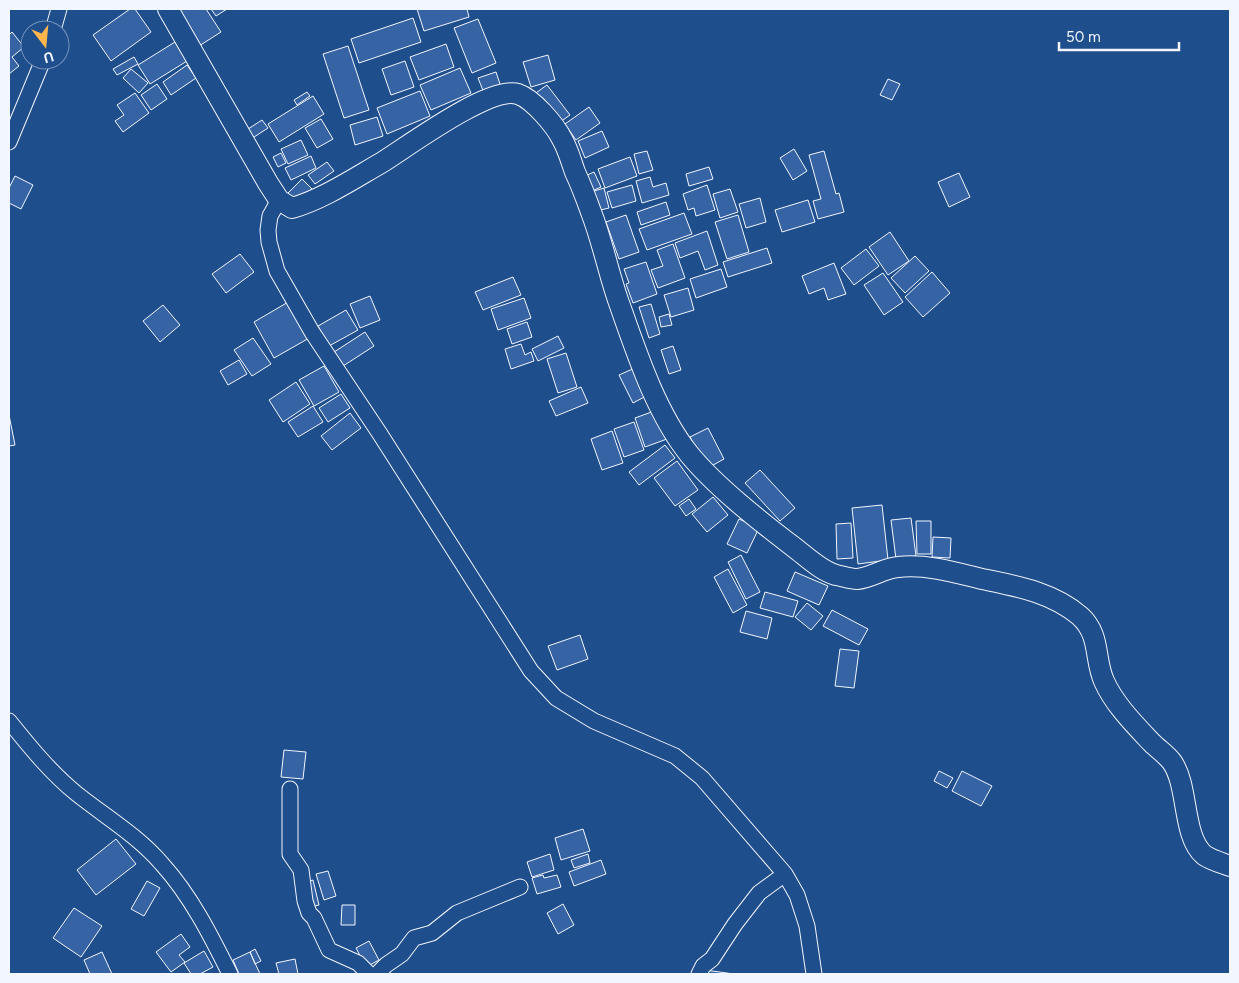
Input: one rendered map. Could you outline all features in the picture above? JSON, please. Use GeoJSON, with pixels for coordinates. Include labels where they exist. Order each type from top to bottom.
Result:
{"type":"FeatureCollection","features":[{"type":"Feature","properties":{"kind":"street"},"geometry":{"type":"LineString","coordinates":[[168,9],[234,126],[279,200],[292,208],[306,204],[382,162],[445,122],[488,98],[502,93],[516,93],[529,101],[545,116],[562,139],[592,213],[618,298],[649,382],[665,418],[692,458],[769,528],[831,574],[856,579],[894,567],[943,568],[1032,590],[1060,603],[1082,618],[1093,635],[1099,656],[1100,670],[1110,693],[1153,744],[1170,759],[1177,770],[1190,825],[1201,852],[1208,858],[1230,866]]}},
{"type":"Feature","properties":{"kind":"street"},"geometry":{"type":"LineString","coordinates":[[9,142],[39,70]]}},
{"type":"Feature","properties":{"kind":"street"},"geometry":{"type":"LineString","coordinates":[[279,200],[270,216],[268,230],[269,242],[277,271],[312,332],[380,434],[531,671],[556,698],[594,721],[675,756],[702,778],[785,874],[796,895],[807,926],[814,974]]}},
{"type":"Feature","properties":{"kind":"street"},"geometry":{"type":"LineString","coordinates":[[9,721],[54,774],[118,824],[162,864],[179,885],[208,928],[230,974]]}},
{"type":"Feature","properties":{"kind":"street"},"geometry":{"type":"LineString","coordinates":[[290,789],[290,854],[300,870],[309,914],[314,918],[330,950],[358,963],[369,974]]}},
{"type":"Feature","properties":{"kind":"street"},"geometry":{"type":"LineString","coordinates":[[699,974],[703,966],[712,959],[734,924],[759,893],[785,874]]}},
{"type":"Feature","properties":{"kind":"street"},"geometry":{"type":"LineString","coordinates":[[377,974],[402,954],[414,938],[432,932],[457,913],[520,887]]}},
{"type":"Feature","properties":{"kind":"building"},"geometry":{"type":"Polygon","coordinates":[[[130,9],[135,9],[151,32],[111,61],[93,35],[130,9]]]}},
{"type":"Feature","properties":{"kind":"building"},"geometry":{"type":"Polygon","coordinates":[[[177,9],[206,9],[221,32],[199,46],[177,9]]]}},
{"type":"Feature","properties":{"kind":"building"},"geometry":{"type":"Polygon","coordinates":[[[211,9],[227,9],[216,16],[211,9]]]}},
{"type":"Feature","properties":{"kind":"building"},"geometry":{"type":"Polygon","coordinates":[[[417,9],[467,9],[469,17],[424,31],[417,9]]]}},
{"type":"Feature","properties":{"kind":"building"},"geometry":{"type":"Polygon","coordinates":[[[413,18],[421,42],[359,63],[351,39],[413,18]]]}},
{"type":"Feature","properties":{"kind":"building"},"geometry":{"type":"Polygon","coordinates":[[[478,19],[496,63],[472,73],[454,28],[478,19]]]}},
{"type":"Feature","properties":{"kind":"building"},"geometry":{"type":"Polygon","coordinates":[[[12,32],[20,42],[20,50],[12,57],[19,66],[9,74],[9,35],[12,32]]]}},
{"type":"Feature","properties":{"kind":"building"},"geometry":{"type":"Polygon","coordinates":[[[175,42],[187,61],[150,84],[138,65],[175,42]]]}},
{"type":"Feature","properties":{"kind":"building"},"geometry":{"type":"Polygon","coordinates":[[[446,44],[454,67],[419,80],[410,57],[446,44]]]}},
{"type":"Feature","properties":{"kind":"building"},"geometry":{"type":"Polygon","coordinates":[[[348,46],[369,110],[344,118],[323,54],[348,46]]]}},
{"type":"Feature","properties":{"kind":"building"},"geometry":{"type":"Polygon","coordinates":[[[548,55],[555,80],[531,87],[523,62],[548,55]]]}},
{"type":"Feature","properties":{"kind":"building"},"geometry":{"type":"Polygon","coordinates":[[[134,57],[138,64],[117,75],[113,69],[134,57]]]}},
{"type":"Feature","properties":{"kind":"building"},"geometry":{"type":"Polygon","coordinates":[[[405,61],[414,87],[391,95],[382,69],[405,61]]]}},
{"type":"Feature","properties":{"kind":"building"},"geometry":{"type":"Polygon","coordinates":[[[187,65],[196,78],[171,95],[163,82],[187,65]]]}},
{"type":"Feature","properties":{"kind":"building"},"geometry":{"type":"Polygon","coordinates":[[[460,68],[471,93],[431,110],[420,85],[460,68]]]}},
{"type":"Feature","properties":{"kind":"building"},"geometry":{"type":"Polygon","coordinates":[[[131,69],[148,83],[139,93],[123,78],[131,69]]]}},
{"type":"Feature","properties":{"kind":"building"},"geometry":{"type":"Polygon","coordinates":[[[496,72],[501,87],[484,93],[478,78],[496,72]]]}},
{"type":"Feature","properties":{"kind":"building"},"geometry":{"type":"Polygon","coordinates":[[[888,79],[900,84],[892,100],[880,95],[888,79]]]}},
{"type":"Feature","properties":{"kind":"building"},"geometry":{"type":"Polygon","coordinates":[[[157,84],[167,99],[151,110],[141,95],[157,84]]]}},
{"type":"Feature","properties":{"kind":"building"},"geometry":{"type":"Polygon","coordinates":[[[547,85],[570,115],[556,125],[533,95],[547,85]]]}},
{"type":"Feature","properties":{"kind":"building"},"geometry":{"type":"Polygon","coordinates":[[[420,91],[430,116],[387,134],[377,108],[420,91]]]}},
{"type":"Feature","properties":{"kind":"building"},"geometry":{"type":"Polygon","coordinates":[[[307,92],[310,96],[297,105],[294,100],[307,92]]]}},
{"type":"Feature","properties":{"kind":"building"},"geometry":{"type":"Polygon","coordinates":[[[135,93],[149,113],[123,132],[115,121],[124,115],[117,105],[135,93]]]}},
{"type":"Feature","properties":{"kind":"building"},"geometry":{"type":"Polygon","coordinates":[[[313,96],[324,114],[279,142],[268,124],[313,96]]]}},
{"type":"Feature","properties":{"kind":"building"},"geometry":{"type":"Polygon","coordinates":[[[589,107],[600,123],[576,140],[565,124],[589,107]]]}},
{"type":"Feature","properties":{"kind":"building"},"geometry":{"type":"Polygon","coordinates":[[[377,117],[383,136],[355,145],[350,125],[377,117]]]}},
{"type":"Feature","properties":{"kind":"building"},"geometry":{"type":"Polygon","coordinates":[[[321,119],[333,139],[317,148],[305,128],[321,119]]]}},
{"type":"Feature","properties":{"kind":"building"},"geometry":{"type":"Polygon","coordinates":[[[262,120],[268,128],[251,139],[245,131],[262,120]]]}},
{"type":"Feature","properties":{"kind":"building"},"geometry":{"type":"Polygon","coordinates":[[[602,131],[609,147],[585,158],[578,141],[602,131]]]}},
{"type":"Feature","properties":{"kind":"building"},"geometry":{"type":"Polygon","coordinates":[[[301,140],[308,155],[288,164],[281,149],[301,140]]]}},
{"type":"Feature","properties":{"kind":"building"},"geometry":{"type":"Polygon","coordinates":[[[794,149],[807,171],[793,180],[780,158],[794,149]]]}},
{"type":"Feature","properties":{"kind":"building"},"geometry":{"type":"Polygon","coordinates":[[[647,151],[653,170],[639,174],[634,154],[647,151]]]}},
{"type":"Feature","properties":{"kind":"building"},"geometry":{"type":"Polygon","coordinates":[[[824,151],[836,194],[839,193],[844,212],[818,219],[813,201],[821,199],[809,155],[824,151]]]}},
{"type":"Feature","properties":{"kind":"building"},"geometry":{"type":"Polygon","coordinates":[[[281,153],[286,163],[278,167],[273,157],[281,153]]]}},
{"type":"Feature","properties":{"kind":"building"},"geometry":{"type":"Polygon","coordinates":[[[311,156],[316,168],[291,180],[285,168],[311,156]]]}},
{"type":"Feature","properties":{"kind":"building"},"geometry":{"type":"Polygon","coordinates":[[[630,157],[637,176],[605,188],[598,169],[630,157]]]}},
{"type":"Feature","properties":{"kind":"building"},"geometry":{"type":"Polygon","coordinates":[[[327,162],[334,171],[315,184],[308,175],[327,162]]]}},
{"type":"Feature","properties":{"kind":"building"},"geometry":{"type":"Polygon","coordinates":[[[709,167],[713,179],[689,186],[686,174],[709,167]]]}},
{"type":"Feature","properties":{"kind":"building"},"geometry":{"type":"Polygon","coordinates":[[[594,172],[601,187],[592,191],[585,176],[594,172]]]}},
{"type":"Feature","properties":{"kind":"building"},"geometry":{"type":"Polygon","coordinates":[[[959,173],[970,197],[949,207],[938,182],[959,173]]]}},
{"type":"Feature","properties":{"kind":"building"},"geometry":{"type":"Polygon","coordinates":[[[15,176],[33,185],[21,209],[9,203],[9,188],[15,176]]]}},
{"type":"Feature","properties":{"kind":"building"},"geometry":{"type":"Polygon","coordinates":[[[650,177],[653,187],[666,183],[669,195],[642,203],[636,181],[650,177]]]}},
{"type":"Feature","properties":{"kind":"building"},"geometry":{"type":"Polygon","coordinates":[[[302,179],[313,190],[297,206],[286,195],[302,179]]]}},
{"type":"Feature","properties":{"kind":"building"},"geometry":{"type":"Polygon","coordinates":[[[632,185],[636,201],[612,208],[607,192],[632,185]]]}},
{"type":"Feature","properties":{"kind":"building"},"geometry":{"type":"Polygon","coordinates":[[[707,185],[715,210],[696,216],[694,208],[688,210],[683,194],[707,185]]]}},
{"type":"Feature","properties":{"kind":"building"},"geometry":{"type":"Polygon","coordinates":[[[604,188],[609,208],[596,211],[591,192],[604,188]]]}},
{"type":"Feature","properties":{"kind":"building"},"geometry":{"type":"Polygon","coordinates":[[[730,189],[738,212],[720,218],[713,194],[730,189]]]}},
{"type":"Feature","properties":{"kind":"building"},"geometry":{"type":"Polygon","coordinates":[[[760,198],[766,222],[746,228],[739,204],[760,198]]]}},
{"type":"Feature","properties":{"kind":"building"},"geometry":{"type":"Polygon","coordinates":[[[808,200],[815,222],[782,232],[775,210],[808,200]]]}},
{"type":"Feature","properties":{"kind":"building"},"geometry":{"type":"Polygon","coordinates":[[[666,202],[670,215],[641,225],[637,212],[666,202]]]}},
{"type":"Feature","properties":{"kind":"building"},"geometry":{"type":"Polygon","coordinates":[[[684,213],[692,234],[647,250],[639,229],[684,213]]]}},
{"type":"Feature","properties":{"kind":"building"},"geometry":{"type":"Polygon","coordinates":[[[626,215],[639,252],[619,259],[606,222],[626,215]]]}},
{"type":"Feature","properties":{"kind":"building"},"geometry":{"type":"Polygon","coordinates":[[[738,215],[749,252],[727,259],[715,222],[738,215]]]}},
{"type":"Feature","properties":{"kind":"building"},"geometry":{"type":"Polygon","coordinates":[[[707,231],[718,265],[705,270],[698,251],[680,258],[675,243],[707,231]]]}},
{"type":"Feature","properties":{"kind":"building"},"geometry":{"type":"Polygon","coordinates":[[[890,232],[909,261],[888,275],[869,247],[890,232]]]}},
{"type":"Feature","properties":{"kind":"building"},"geometry":{"type":"Polygon","coordinates":[[[673,244],[685,278],[658,288],[651,270],[663,266],[657,250],[673,244]]]}},
{"type":"Feature","properties":{"kind":"building"},"geometry":{"type":"Polygon","coordinates":[[[767,248],[772,263],[728,277],[723,262],[767,248]]]}},
{"type":"Feature","properties":{"kind":"building"},"geometry":{"type":"Polygon","coordinates":[[[866,249],[879,266],[854,285],[841,268],[866,249]]]}},
{"type":"Feature","properties":{"kind":"building"},"geometry":{"type":"Polygon","coordinates":[[[240,254],[254,272],[226,293],[212,274],[240,254]]]}},
{"type":"Feature","properties":{"kind":"building"},"geometry":{"type":"Polygon","coordinates":[[[915,256],[929,271],[905,293],[891,278],[915,256]]]}},
{"type":"Feature","properties":{"kind":"building"},"geometry":{"type":"Polygon","coordinates":[[[646,262],[657,294],[633,303],[626,284],[629,283],[624,269],[646,262]]]}},
{"type":"Feature","properties":{"kind":"building"},"geometry":{"type":"Polygon","coordinates":[[[834,263],[846,294],[828,300],[824,288],[809,294],[802,276],[834,263]]]}},
{"type":"Feature","properties":{"kind":"building"},"geometry":{"type":"Polygon","coordinates":[[[721,269],[727,287],[696,298],[690,279],[721,269]]]}},
{"type":"Feature","properties":{"kind":"building"},"geometry":{"type":"Polygon","coordinates":[[[932,272],[950,293],[923,317],[905,297],[932,272]]]}},
{"type":"Feature","properties":{"kind":"building"},"geometry":{"type":"Polygon","coordinates":[[[883,273],[903,302],[884,315],[864,285],[883,273]]]}},
{"type":"Feature","properties":{"kind":"building"},"geometry":{"type":"Polygon","coordinates":[[[513,277],[521,295],[483,310],[475,292],[513,277]]]}},
{"type":"Feature","properties":{"kind":"building"},"geometry":{"type":"Polygon","coordinates":[[[688,288],[694,310],[671,317],[664,295],[688,288]]]}},
{"type":"Feature","properties":{"kind":"building"},"geometry":{"type":"Polygon","coordinates":[[[370,296],[380,320],[360,328],[350,304],[370,296]]]}},
{"type":"Feature","properties":{"kind":"building"},"geometry":{"type":"Polygon","coordinates":[[[524,298],[531,318],[498,330],[491,309],[524,298]]]}},
{"type":"Feature","properties":{"kind":"building"},"geometry":{"type":"Polygon","coordinates":[[[290,301],[311,337],[274,358],[254,322],[290,301]]]}},
{"type":"Feature","properties":{"kind":"building"},"geometry":{"type":"Polygon","coordinates":[[[651,304],[660,334],[649,338],[639,307],[651,304]]]}},
{"type":"Feature","properties":{"kind":"building"},"geometry":{"type":"Polygon","coordinates":[[[163,305],[180,325],[160,342],[143,321],[163,305]]]}},
{"type":"Feature","properties":{"kind":"building"},"geometry":{"type":"Polygon","coordinates":[[[346,310],[358,330],[329,346],[318,326],[346,310]]]}},
{"type":"Feature","properties":{"kind":"building"},"geometry":{"type":"Polygon","coordinates":[[[669,314],[672,325],[661,327],[659,317],[669,314]]]}},
{"type":"Feature","properties":{"kind":"building"},"geometry":{"type":"Polygon","coordinates":[[[527,322],[532,337],[512,344],[507,329],[527,322]]]}},
{"type":"Feature","properties":{"kind":"building"},"geometry":{"type":"Polygon","coordinates":[[[365,332],[374,346],[340,368],[331,354],[365,332]]]}},
{"type":"Feature","properties":{"kind":"building"},"geometry":{"type":"Polygon","coordinates":[[[558,336],[564,348],[538,361],[532,349],[558,336]]]}},
{"type":"Feature","properties":{"kind":"building"},"geometry":{"type":"Polygon","coordinates":[[[253,338],[271,364],[252,376],[234,350],[253,338]]]}},
{"type":"Feature","properties":{"kind":"building"},"geometry":{"type":"Polygon","coordinates":[[[521,344],[525,355],[531,352],[534,361],[511,369],[505,349],[521,344]]]}},
{"type":"Feature","properties":{"kind":"building"},"geometry":{"type":"Polygon","coordinates":[[[673,346],[681,370],[669,374],[661,350],[673,346]]]}},
{"type":"Feature","properties":{"kind":"building"},"geometry":{"type":"Polygon","coordinates":[[[566,353],[577,387],[558,393],[547,359],[566,353]]]}},
{"type":"Feature","properties":{"kind":"building"},"geometry":{"type":"Polygon","coordinates":[[[239,360],[247,374],[228,385],[220,371],[239,360]]]}},
{"type":"Feature","properties":{"kind":"building"},"geometry":{"type":"Polygon","coordinates":[[[324,366],[339,392],[314,406],[299,380],[324,366]]]}},
{"type":"Feature","properties":{"kind":"building"},"geometry":{"type":"Polygon","coordinates":[[[637,367],[650,394],[633,403],[619,375],[637,367]]]}},
{"type":"Feature","properties":{"kind":"building"},"geometry":{"type":"Polygon","coordinates":[[[296,382],[310,404],[283,422],[269,400],[296,382]]]}},
{"type":"Feature","properties":{"kind":"building"},"geometry":{"type":"Polygon","coordinates":[[[581,387],[588,403],[556,416],[549,401],[581,387]]]}},
{"type":"Feature","properties":{"kind":"building"},"geometry":{"type":"Polygon","coordinates":[[[341,394],[350,408],[328,422],[319,408],[341,394]]]}},
{"type":"Feature","properties":{"kind":"building"},"geometry":{"type":"Polygon","coordinates":[[[313,406],[323,422],[298,437],[288,422],[313,406]]]}},
{"type":"Feature","properties":{"kind":"building"},"geometry":{"type":"Polygon","coordinates":[[[657,410],[667,439],[645,447],[635,418],[657,410]]]}},
{"type":"Feature","properties":{"kind":"building"},"geometry":{"type":"Polygon","coordinates":[[[350,413],[361,428],[332,450],[321,436],[350,413]]]}},
{"type":"Feature","properties":{"kind":"building"},"geometry":{"type":"Polygon","coordinates":[[[9,415],[15,445],[9,446],[9,415]]]}},
{"type":"Feature","properties":{"kind":"building"},"geometry":{"type":"Polygon","coordinates":[[[634,422],[644,450],[624,457],[614,429],[634,422]]]}},
{"type":"Feature","properties":{"kind":"building"},"geometry":{"type":"Polygon","coordinates":[[[708,428],[724,459],[706,469],[690,437],[708,428]]]}},
{"type":"Feature","properties":{"kind":"building"},"geometry":{"type":"Polygon","coordinates":[[[612,431],[623,463],[602,470],[591,439],[612,431]]]}},
{"type":"Feature","properties":{"kind":"building"},"geometry":{"type":"Polygon","coordinates":[[[665,445],[675,458],[639,485],[629,472],[665,445]]]}},
{"type":"Feature","properties":{"kind":"building"},"geometry":{"type":"Polygon","coordinates":[[[677,461],[698,490],[675,506],[654,478],[677,461]]]}},
{"type":"Feature","properties":{"kind":"building"},"geometry":{"type":"Polygon","coordinates":[[[760,470],[795,508],[780,521],[745,483],[760,470]]]}},
{"type":"Feature","properties":{"kind":"building"},"geometry":{"type":"Polygon","coordinates":[[[713,497],[728,515],[707,532],[692,514],[713,497]]]}},
{"type":"Feature","properties":{"kind":"building"},"geometry":{"type":"Polygon","coordinates":[[[689,499],[696,509],[686,516],[679,506],[689,499]]]}},
{"type":"Feature","properties":{"kind":"building"},"geometry":{"type":"Polygon","coordinates":[[[882,505],[888,560],[858,564],[852,508],[882,505]]]}},
{"type":"Feature","properties":{"kind":"building"},"geometry":{"type":"Polygon","coordinates":[[[911,518],[916,556],[896,559],[891,520],[911,518]]]}},
{"type":"Feature","properties":{"kind":"building"},"geometry":{"type":"Polygon","coordinates":[[[739,519],[759,528],[747,553],[727,544],[739,519]]]}},
{"type":"Feature","properties":{"kind":"building"},"geometry":{"type":"Polygon","coordinates":[[[916,521],[931,521],[931,554],[917,554],[916,521]]]}},
{"type":"Feature","properties":{"kind":"building"},"geometry":{"type":"Polygon","coordinates":[[[851,523],[853,558],[837,559],[836,524],[851,523]]]}},
{"type":"Feature","properties":{"kind":"building"},"geometry":{"type":"Polygon","coordinates":[[[933,537],[951,538],[950,558],[932,557],[933,537]]]}},
{"type":"Feature","properties":{"kind":"building"},"geometry":{"type":"Polygon","coordinates":[[[741,555],[760,592],[746,599],[728,562],[741,555]]]}},
{"type":"Feature","properties":{"kind":"building"},"geometry":{"type":"Polygon","coordinates":[[[728,569],[747,605],[733,613],[714,577],[728,569]]]}},
{"type":"Feature","properties":{"kind":"building"},"geometry":{"type":"Polygon","coordinates":[[[795,572],[828,586],[819,605],[787,591],[795,572]]]}},
{"type":"Feature","properties":{"kind":"building"},"geometry":{"type":"Polygon","coordinates":[[[765,592],[798,601],[793,617],[760,608],[765,592]]]}},
{"type":"Feature","properties":{"kind":"building"},"geometry":{"type":"Polygon","coordinates":[[[807,603],[823,616],[811,630],[795,617],[807,603]]]}},
{"type":"Feature","properties":{"kind":"building"},"geometry":{"type":"Polygon","coordinates":[[[832,610],[868,629],[859,645],[823,626],[832,610]]]}},
{"type":"Feature","properties":{"kind":"building"},"geometry":{"type":"Polygon","coordinates":[[[746,611],[772,618],[767,639],[740,632],[746,611]]]}},
{"type":"Feature","properties":{"kind":"building"},"geometry":{"type":"Polygon","coordinates":[[[580,635],[588,659],[557,670],[548,646],[580,635]]]}},
{"type":"Feature","properties":{"kind":"building"},"geometry":{"type":"Polygon","coordinates":[[[840,649],[859,651],[854,688],[835,686],[840,649]]]}},
{"type":"Feature","properties":{"kind":"building"},"geometry":{"type":"Polygon","coordinates":[[[284,750],[306,752],[303,779],[281,777],[284,750]]]}},
{"type":"Feature","properties":{"kind":"building"},"geometry":{"type":"Polygon","coordinates":[[[939,771],[953,778],[947,788],[934,781],[939,771]]]}},
{"type":"Feature","properties":{"kind":"building"},"geometry":{"type":"Polygon","coordinates":[[[962,771],[992,786],[981,806],[952,791],[962,771]]]}},
{"type":"Feature","properties":{"kind":"building"},"geometry":{"type":"Polygon","coordinates":[[[583,829],[590,851],[561,860],[555,838],[583,829]]]}},
{"type":"Feature","properties":{"kind":"building"},"geometry":{"type":"Polygon","coordinates":[[[116,839],[136,864],[96,895],[77,870],[116,839]]]}},
{"type":"Feature","properties":{"kind":"building"},"geometry":{"type":"Polygon","coordinates":[[[550,854],[554,870],[532,877],[527,862],[550,854]]]}},
{"type":"Feature","properties":{"kind":"building"},"geometry":{"type":"Polygon","coordinates":[[[588,854],[590,863],[574,868],[571,860],[588,854]]]}},
{"type":"Feature","properties":{"kind":"building"},"geometry":{"type":"Polygon","coordinates":[[[601,860],[606,874],[574,886],[569,872],[601,860]]]}},
{"type":"Feature","properties":{"kind":"building"},"geometry":{"type":"Polygon","coordinates":[[[328,871],[336,896],[324,900],[316,874],[328,871]]]}},
{"type":"Feature","properties":{"kind":"building"},"geometry":{"type":"Polygon","coordinates":[[[543,875],[544,878],[557,875],[561,887],[537,894],[532,878],[543,875]]]}},
{"type":"Feature","properties":{"kind":"building"},"geometry":{"type":"Polygon","coordinates":[[[313,880],[319,905],[310,907],[303,883],[313,880]]]}},
{"type":"Feature","properties":{"kind":"building"},"geometry":{"type":"Polygon","coordinates":[[[147,881],[160,888],[144,916],[131,909],[147,881]]]}},
{"type":"Feature","properties":{"kind":"building"},"geometry":{"type":"Polygon","coordinates":[[[563,904],[574,925],[558,934],[547,913],[563,904]]]}},
{"type":"Feature","properties":{"kind":"building"},"geometry":{"type":"Polygon","coordinates":[[[342,905],[355,905],[355,925],[341,925],[342,905]]]}},
{"type":"Feature","properties":{"kind":"building"},"geometry":{"type":"Polygon","coordinates":[[[74,908],[102,926],[81,957],[53,938],[74,908]]]}},
{"type":"Feature","properties":{"kind":"building"},"geometry":{"type":"Polygon","coordinates":[[[181,934],[190,947],[179,955],[185,962],[171,972],[156,952],[181,934]]]}},
{"type":"Feature","properties":{"kind":"building"},"geometry":{"type":"Polygon","coordinates":[[[369,941],[379,960],[366,967],[356,948],[369,941]]]}},
{"type":"Feature","properties":{"kind":"building"},"geometry":{"type":"Polygon","coordinates":[[[255,949],[261,961],[255,964],[250,952],[255,949]]]}},
{"type":"Feature","properties":{"kind":"building"},"geometry":{"type":"Polygon","coordinates":[[[204,951],[213,967],[200,974],[191,974],[184,963],[204,951]]]}},
{"type":"Feature","properties":{"kind":"building"},"geometry":{"type":"Polygon","coordinates":[[[102,952],[112,974],[90,974],[84,960],[102,952]]]}},
{"type":"Feature","properties":{"kind":"building"},"geometry":{"type":"Polygon","coordinates":[[[250,952],[260,974],[239,974],[233,960],[250,952]]]}},
{"type":"Feature","properties":{"kind":"building"},"geometry":{"type":"Polygon","coordinates":[[[295,959],[298,974],[279,974],[276,963],[295,959]]]}},
{"type":"Feature","properties":{"kind":"building"},"geometry":{"type":"Polygon","coordinates":[[[705,970],[734,974],[705,974],[705,970]]]}}]}
